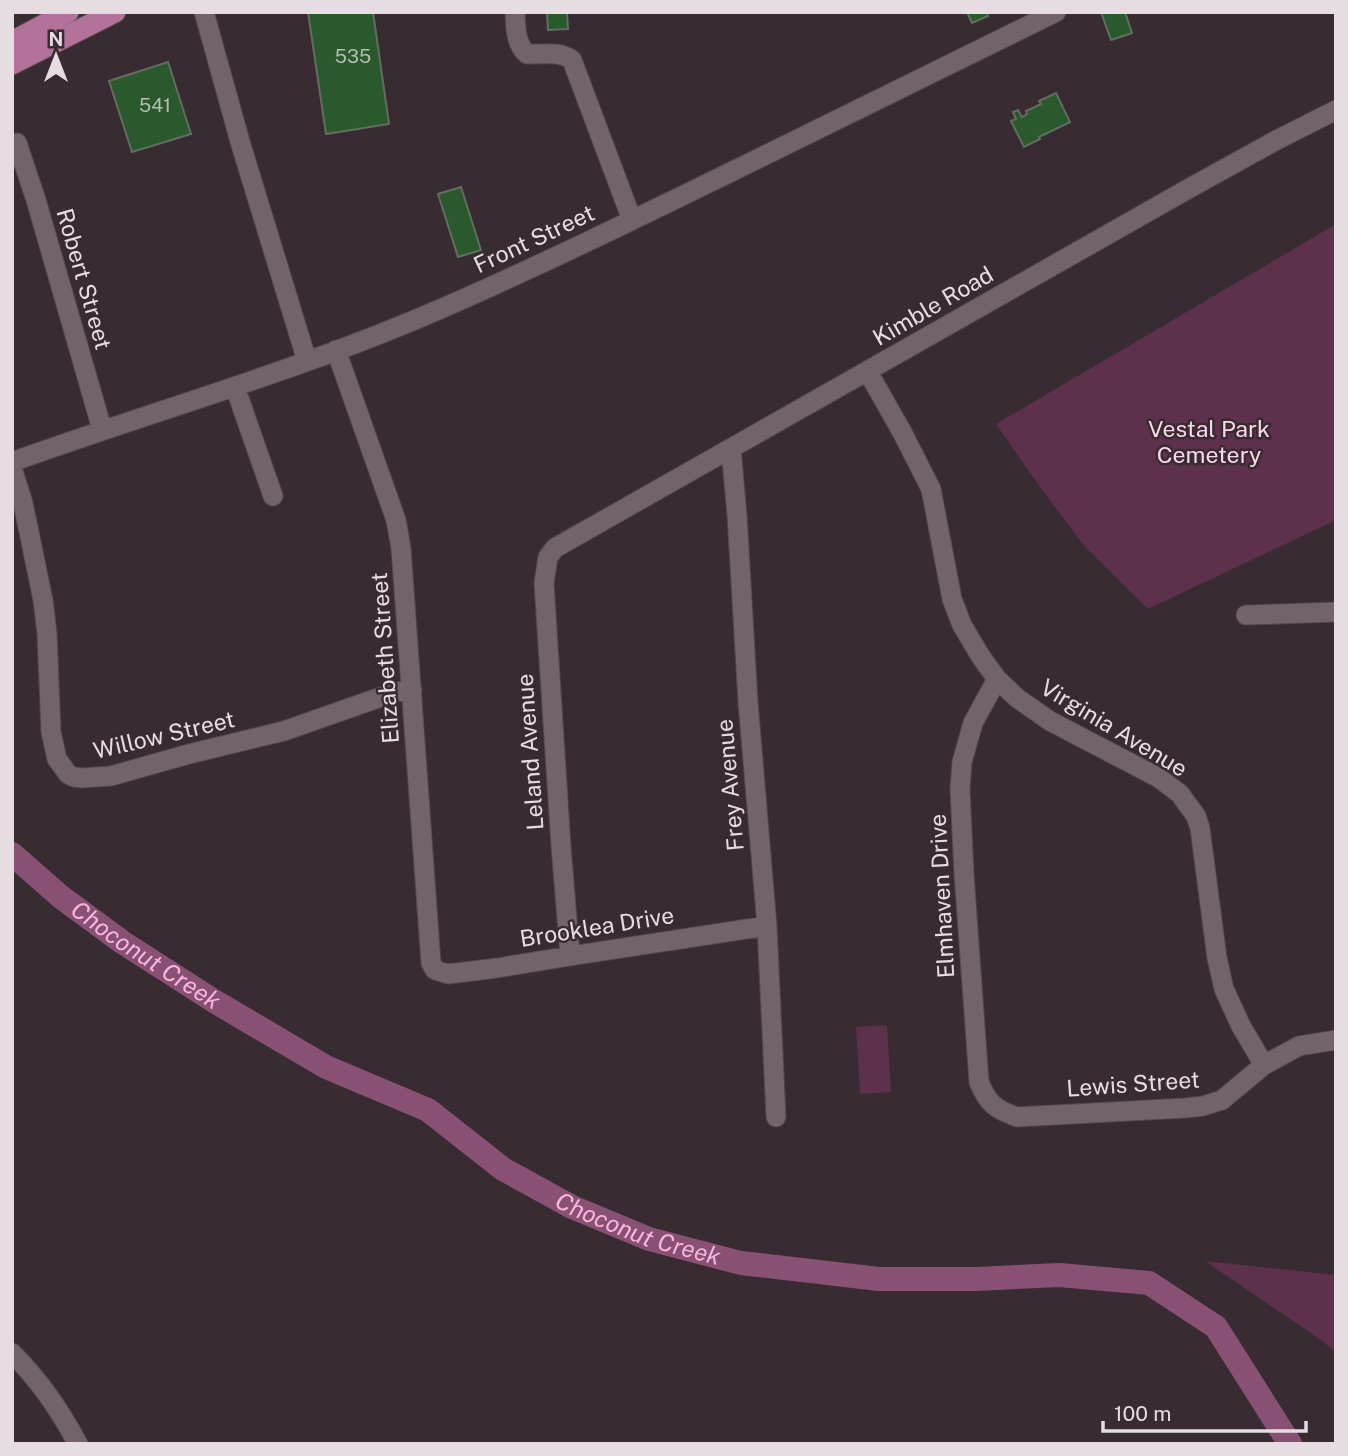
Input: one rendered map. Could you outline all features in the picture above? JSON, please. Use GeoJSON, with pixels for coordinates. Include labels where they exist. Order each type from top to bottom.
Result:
{"type":"FeatureCollection","features":[{"type":"Feature","properties":{"kind":"main road"},"geometry":{"type":"LineString","coordinates":[[12,42],[68,12]]}},
{"type":"Feature","properties":{"kind":"main road"},"geometry":{"type":"LineString","coordinates":[[12,64],[115,12]]}},
{"type":"Feature","properties":{"kind":"street"},"geometry":{"type":"LineString","coordinates":[[204,12],[241,145],[307,361]]}},
{"type":"Feature","properties":{"kind":"street"},"geometry":{"type":"LineString","coordinates":[[515,12],[516,34],[520,47],[527,54],[555,54],[572,60],[632,220]]}},
{"type":"Feature","properties":{"kind":"street","name":"Front Street"},"geometry":{"type":"LineString","coordinates":[[12,462],[102,429],[235,387],[437,311],[632,220],[1056,12]]}},
{"type":"Feature","properties":{"kind":"street","name":"Kimble Road"},"geometry":{"type":"LineString","coordinates":[[555,548],[1200,182],[1336,110]]}},
{"type":"Feature","properties":{"kind":"street","name":"Robert Street"},"geometry":{"type":"LineString","coordinates":[[17,143],[102,429]]}},
{"type":"Feature","properties":{"kind":"street","name":"Elizabeth Street"},"geometry":{"type":"LineString","coordinates":[[336,350],[396,520],[401,548],[431,963],[435,970]]}},
{"type":"Feature","properties":{"kind":"street","name":"Virginia Avenue"},"geometry":{"type":"LineString","coordinates":[[867,372],[931,489],[952,599],[962,625],[981,657],[1017,698],[1050,721],[1159,778],[1180,794],[1196,816],[1224,989],[1241,1026],[1264,1065]]}},
{"type":"Feature","properties":{"kind":"street"},"geometry":{"type":"LineString","coordinates":[[235,387],[273,496]]}},
{"type":"Feature","properties":{"kind":"street","name":"Frey Avenue"},"geometry":{"type":"LineString","coordinates":[[731,449],[766,926],[776,1117]]}},
{"type":"Feature","properties":{"kind":"street","name":"Willow Street"},"geometry":{"type":"LineString","coordinates":[[12,468],[23,503],[43,600],[51,732],[57,759],[68,774],[82,778],[111,776],[284,731],[395,692],[412,690]]}},
{"type":"Feature","properties":{"kind":"street","name":"Leland Avenue"},"geometry":{"type":"LineString","coordinates":[[555,548],[548,557],[544,583],[570,956]]}},
{"type":"Feature","properties":{"kind":"street"},"geometry":{"type":"LineString","coordinates":[[1245,615],[1336,612]]}},
{"type":"Feature","properties":{"kind":"street","name":"Elmhaven Drive"},"geometry":{"type":"LineString","coordinates":[[997,678],[973,723],[962,762],[960,789],[979,1082],[986,1098],[1001,1111]]}},
{"type":"Feature","properties":{"kind":"street","name":"Brooklea Drive"},"geometry":{"type":"LineString","coordinates":[[435,970],[448,974],[497,968],[766,926]]}},
{"type":"Feature","properties":{"kind":"street","name":"Lewis Street"},"geometry":{"type":"LineString","coordinates":[[1001,1111],[1017,1117],[1203,1106],[1222,1100],[1264,1065],[1299,1046],[1336,1040]]}},
{"type":"Feature","properties":{"kind":"street"},"geometry":{"type":"LineString","coordinates":[[13,1354],[38,1381],[62,1414],[78,1444]]}},
{"type":"Feature","properties":{"kind":"green space","name":"Vestal Park Cemetery"},"geometry":{"type":"Polygon","coordinates":[[[1336,224],[1336,520],[1148,609],[1085,547],[996,424],[1336,224]]]}},
{"type":"Feature","properties":{"kind":"green space"},"geometry":{"type":"Polygon","coordinates":[[[887,1025],[891,1092],[860,1094],[856,1027],[887,1025]]]}},
{"type":"Feature","properties":{"kind":"green space"},"geometry":{"type":"Polygon","coordinates":[[[1205,1261],[1336,1275],[1336,1352],[1318,1338],[1205,1261]]]}},
{"type":"Feature","properties":{"kind":"building"},"geometry":{"type":"Polygon","coordinates":[[[308,12],[373,12],[389,124],[326,134],[308,12]]]}},
{"type":"Feature","properties":{"kind":"building"},"geometry":{"type":"Polygon","coordinates":[[[547,12],[567,12],[568,29],[548,30],[547,12]]]}},
{"type":"Feature","properties":{"kind":"building"},"geometry":{"type":"Polygon","coordinates":[[[967,12],[986,12],[988,16],[972,23],[967,12]]]}},
{"type":"Feature","properties":{"kind":"building"},"geometry":{"type":"Polygon","coordinates":[[[1101,12],[1125,12],[1132,33],[1111,40],[1101,12]]]}},
{"type":"Feature","properties":{"kind":"building"},"geometry":{"type":"Polygon","coordinates":[[[168,62],[191,134],[132,152],[109,81],[168,62]]]}},
{"type":"Feature","properties":{"kind":"building"},"geometry":{"type":"Polygon","coordinates":[[[1056,93],[1070,122],[1024,147],[1011,121],[1016,119],[1013,112],[1018,110],[1022,117],[1027,114],[1026,111],[1041,104],[1039,101],[1056,93]]]}},
{"type":"Feature","properties":{"kind":"building"},"geometry":{"type":"Polygon","coordinates":[[[461,187],[481,250],[458,257],[438,194],[461,187]]]}},
{"type":"Feature","properties":{"kind":"waterway","name":"Choconut Creek"},"geometry":{"type":"LineString","coordinates":[[12,854],[61,897],[122,942],[214,1001],[326,1067],[428,1110],[503,1169],[572,1207],[649,1239],[741,1263],[879,1279],[976,1279],[1059,1275],[1149,1283],[1216,1327],[1290,1444]]}}]}
